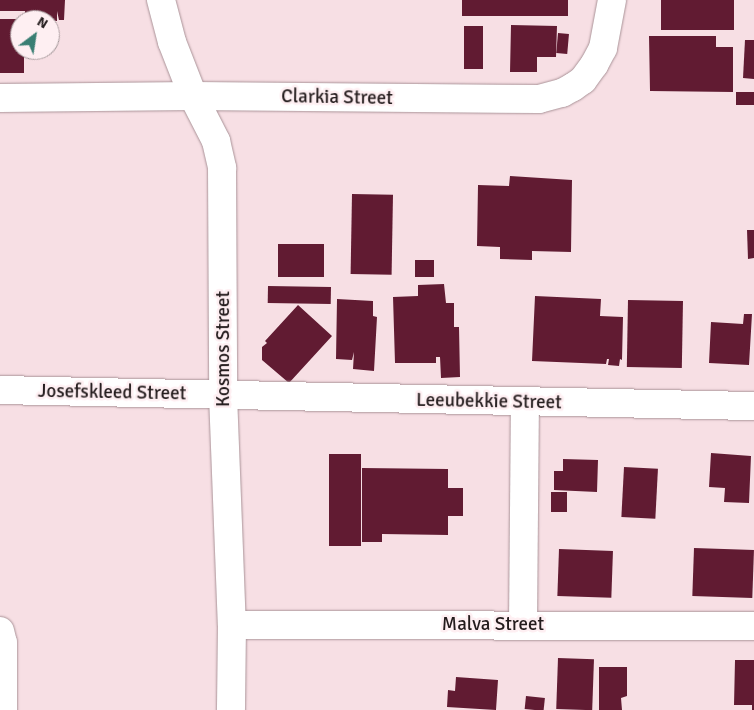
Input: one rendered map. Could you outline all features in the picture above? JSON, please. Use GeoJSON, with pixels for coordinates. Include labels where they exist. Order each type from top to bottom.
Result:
{"type":"FeatureCollection","features":[{"type":"Feature","properties":{"kind":"street","name":"Kosmos Street"},"geometry":{"type":"LineString","coordinates":[[160,0],[172,42],[193,96],[216,141],[222,168],[223,395],[232,625],[231,710]]}},
{"type":"Feature","properties":{"kind":"street","name":"Clarkia Street"},"geometry":{"type":"LineString","coordinates":[[0,98],[193,96],[539,99],[562,93],[583,80],[603,48],[612,0]]}},
{"type":"Feature","properties":{"kind":"street","name":"Josefskleed Street"},"geometry":{"type":"LineString","coordinates":[[0,390],[223,395]]}},
{"type":"Feature","properties":{"kind":"street","name":"Leeubekkie Street"},"geometry":{"type":"LineString","coordinates":[[223,395],[525,403],[754,406]]}},
{"type":"Feature","properties":{"kind":"street"},"geometry":{"type":"LineString","coordinates":[[523,625],[525,403]]}},
{"type":"Feature","properties":{"kind":"street","name":"Malva Street"},"geometry":{"type":"LineString","coordinates":[[232,625],[754,626]]}},
{"type":"Feature","properties":{"kind":"street"},"geometry":{"type":"LineString","coordinates":[[0,631],[3,643],[3,710]]}},
{"type":"Feature","properties":{"kind":"building"},"geometry":{"type":"Polygon","coordinates":[[[0,0],[65,0],[64,20],[60,20],[60,10],[0,11],[0,0]]]}},
{"type":"Feature","properties":{"kind":"building"},"geometry":{"type":"Polygon","coordinates":[[[462,0],[568,0],[568,16],[462,16],[462,0]]]}},
{"type":"Feature","properties":{"kind":"building"},"geometry":{"type":"Polygon","coordinates":[[[661,0],[734,0],[734,30],[661,30],[661,0]]]}},
{"type":"Feature","properties":{"kind":"building"},"geometry":{"type":"Polygon","coordinates":[[[0,19],[10,19],[10,60],[24,60],[24,73],[0,73],[0,19]]]}},
{"type":"Feature","properties":{"kind":"building"},"geometry":{"type":"Polygon","coordinates":[[[511,25],[557,26],[556,57],[537,57],[537,72],[510,72],[511,25]]]}},
{"type":"Feature","properties":{"kind":"building"},"geometry":{"type":"Polygon","coordinates":[[[464,26],[483,26],[483,69],[464,69],[464,26]]]}},
{"type":"Feature","properties":{"kind":"building"},"geometry":{"type":"Polygon","coordinates":[[[558,33],[569,34],[567,54],[556,53],[558,33]]]}},
{"type":"Feature","properties":{"kind":"building"},"geometry":{"type":"Polygon","coordinates":[[[649,36],[716,36],[716,47],[733,47],[733,92],[650,91],[649,36]]]}},
{"type":"Feature","properties":{"kind":"building"},"geometry":{"type":"Polygon","coordinates":[[[745,40],[754,40],[754,79],[743,78],[745,40]]]}},
{"type":"Feature","properties":{"kind":"building"},"geometry":{"type":"Polygon","coordinates":[[[736,92],[754,92],[754,105],[736,105],[736,92]]]}},
{"type":"Feature","properties":{"kind":"building"},"geometry":{"type":"Polygon","coordinates":[[[510,176],[572,180],[571,252],[532,251],[532,260],[500,259],[500,247],[477,246],[478,185],[509,186],[510,176]]]}},
{"type":"Feature","properties":{"kind":"building"},"geometry":{"type":"Polygon","coordinates":[[[352,194],[393,195],[392,275],[351,274],[352,194]]]}},
{"type":"Feature","properties":{"kind":"building"},"geometry":{"type":"Polygon","coordinates":[[[747,230],[754,230],[754,258],[748,259],[747,230]]]}},
{"type":"Feature","properties":{"kind":"building"},"geometry":{"type":"Polygon","coordinates":[[[278,244],[324,244],[324,277],[278,277],[278,244]]]}},
{"type":"Feature","properties":{"kind":"building"},"geometry":{"type":"Polygon","coordinates":[[[415,260],[434,260],[434,277],[415,277],[415,260]]]}},
{"type":"Feature","properties":{"kind":"building"},"geometry":{"type":"Polygon","coordinates":[[[444,284],[446,303],[454,303],[454,327],[459,327],[460,377],[441,378],[440,357],[436,357],[436,363],[395,363],[393,297],[418,296],[418,285],[444,284]]]}},
{"type":"Feature","properties":{"kind":"building"},"geometry":{"type":"Polygon","coordinates":[[[268,286],[331,287],[331,304],[268,303],[268,286]]]}},
{"type":"Feature","properties":{"kind":"building"},"geometry":{"type":"Polygon","coordinates":[[[535,296],[601,299],[600,316],[623,317],[622,360],[620,359],[619,366],[608,365],[609,359],[607,359],[606,364],[532,361],[535,296]]]}},
{"type":"Feature","properties":{"kind":"building"},"geometry":{"type":"Polygon","coordinates":[[[337,299],[373,301],[373,316],[377,317],[374,371],[353,369],[354,352],[352,360],[336,359],[337,299]]]}},
{"type":"Feature","properties":{"kind":"building"},"geometry":{"type":"Polygon","coordinates":[[[628,300],[683,301],[682,368],[627,367],[628,300]]]}},
{"type":"Feature","properties":{"kind":"building"},"geometry":{"type":"Polygon","coordinates":[[[298,305],[332,336],[289,383],[262,360],[262,347],[267,343],[265,341],[298,305]]]}},
{"type":"Feature","properties":{"kind":"building"},"geometry":{"type":"Polygon","coordinates":[[[744,314],[752,314],[749,365],[709,363],[711,322],[743,324],[744,314]]]}},
{"type":"Feature","properties":{"kind":"building"},"geometry":{"type":"Polygon","coordinates":[[[711,453],[751,456],[749,503],[724,502],[725,488],[709,487],[711,453]]]}},
{"type":"Feature","properties":{"kind":"building"},"geometry":{"type":"Polygon","coordinates":[[[329,454],[361,454],[361,546],[329,546],[329,454]]]}},
{"type":"Feature","properties":{"kind":"building"},"geometry":{"type":"Polygon","coordinates":[[[563,459],[598,460],[597,492],[554,490],[554,471],[563,471],[563,459]]]}},
{"type":"Feature","properties":{"kind":"building"},"geometry":{"type":"Polygon","coordinates":[[[624,467],[658,469],[655,519],[621,517],[624,467]]]}},
{"type":"Feature","properties":{"kind":"building"},"geometry":{"type":"Polygon","coordinates":[[[362,468],[448,469],[448,488],[463,488],[463,516],[448,516],[448,535],[382,534],[382,542],[362,542],[362,468]]]}},
{"type":"Feature","properties":{"kind":"building"},"geometry":{"type":"Polygon","coordinates":[[[551,492],[567,492],[567,512],[551,512],[551,492]]]}},
{"type":"Feature","properties":{"kind":"building"},"geometry":{"type":"Polygon","coordinates":[[[694,548],[754,550],[752,598],[692,596],[694,548]]]}},
{"type":"Feature","properties":{"kind":"building"},"geometry":{"type":"Polygon","coordinates":[[[559,549],[613,551],[611,598],[557,596],[559,549]]]}},
{"type":"Feature","properties":{"kind":"building"},"geometry":{"type":"Polygon","coordinates":[[[558,658],[594,659],[592,710],[556,709],[558,658]]]}},
{"type":"Feature","properties":{"kind":"building"},"geometry":{"type":"Polygon","coordinates":[[[735,660],[754,660],[754,710],[752,710],[752,705],[734,705],[735,660]]]}},
{"type":"Feature","properties":{"kind":"building"},"geometry":{"type":"Polygon","coordinates":[[[599,667],[627,667],[627,696],[621,698],[622,710],[599,710],[599,667]]]}},
{"type":"Feature","properties":{"kind":"building"},"geometry":{"type":"Polygon","coordinates":[[[456,677],[498,680],[496,710],[447,707],[448,690],[455,691],[456,677]]]}},
{"type":"Feature","properties":{"kind":"building"},"geometry":{"type":"Polygon","coordinates":[[[526,696],[545,698],[544,710],[525,709],[526,696]]]}}]}
